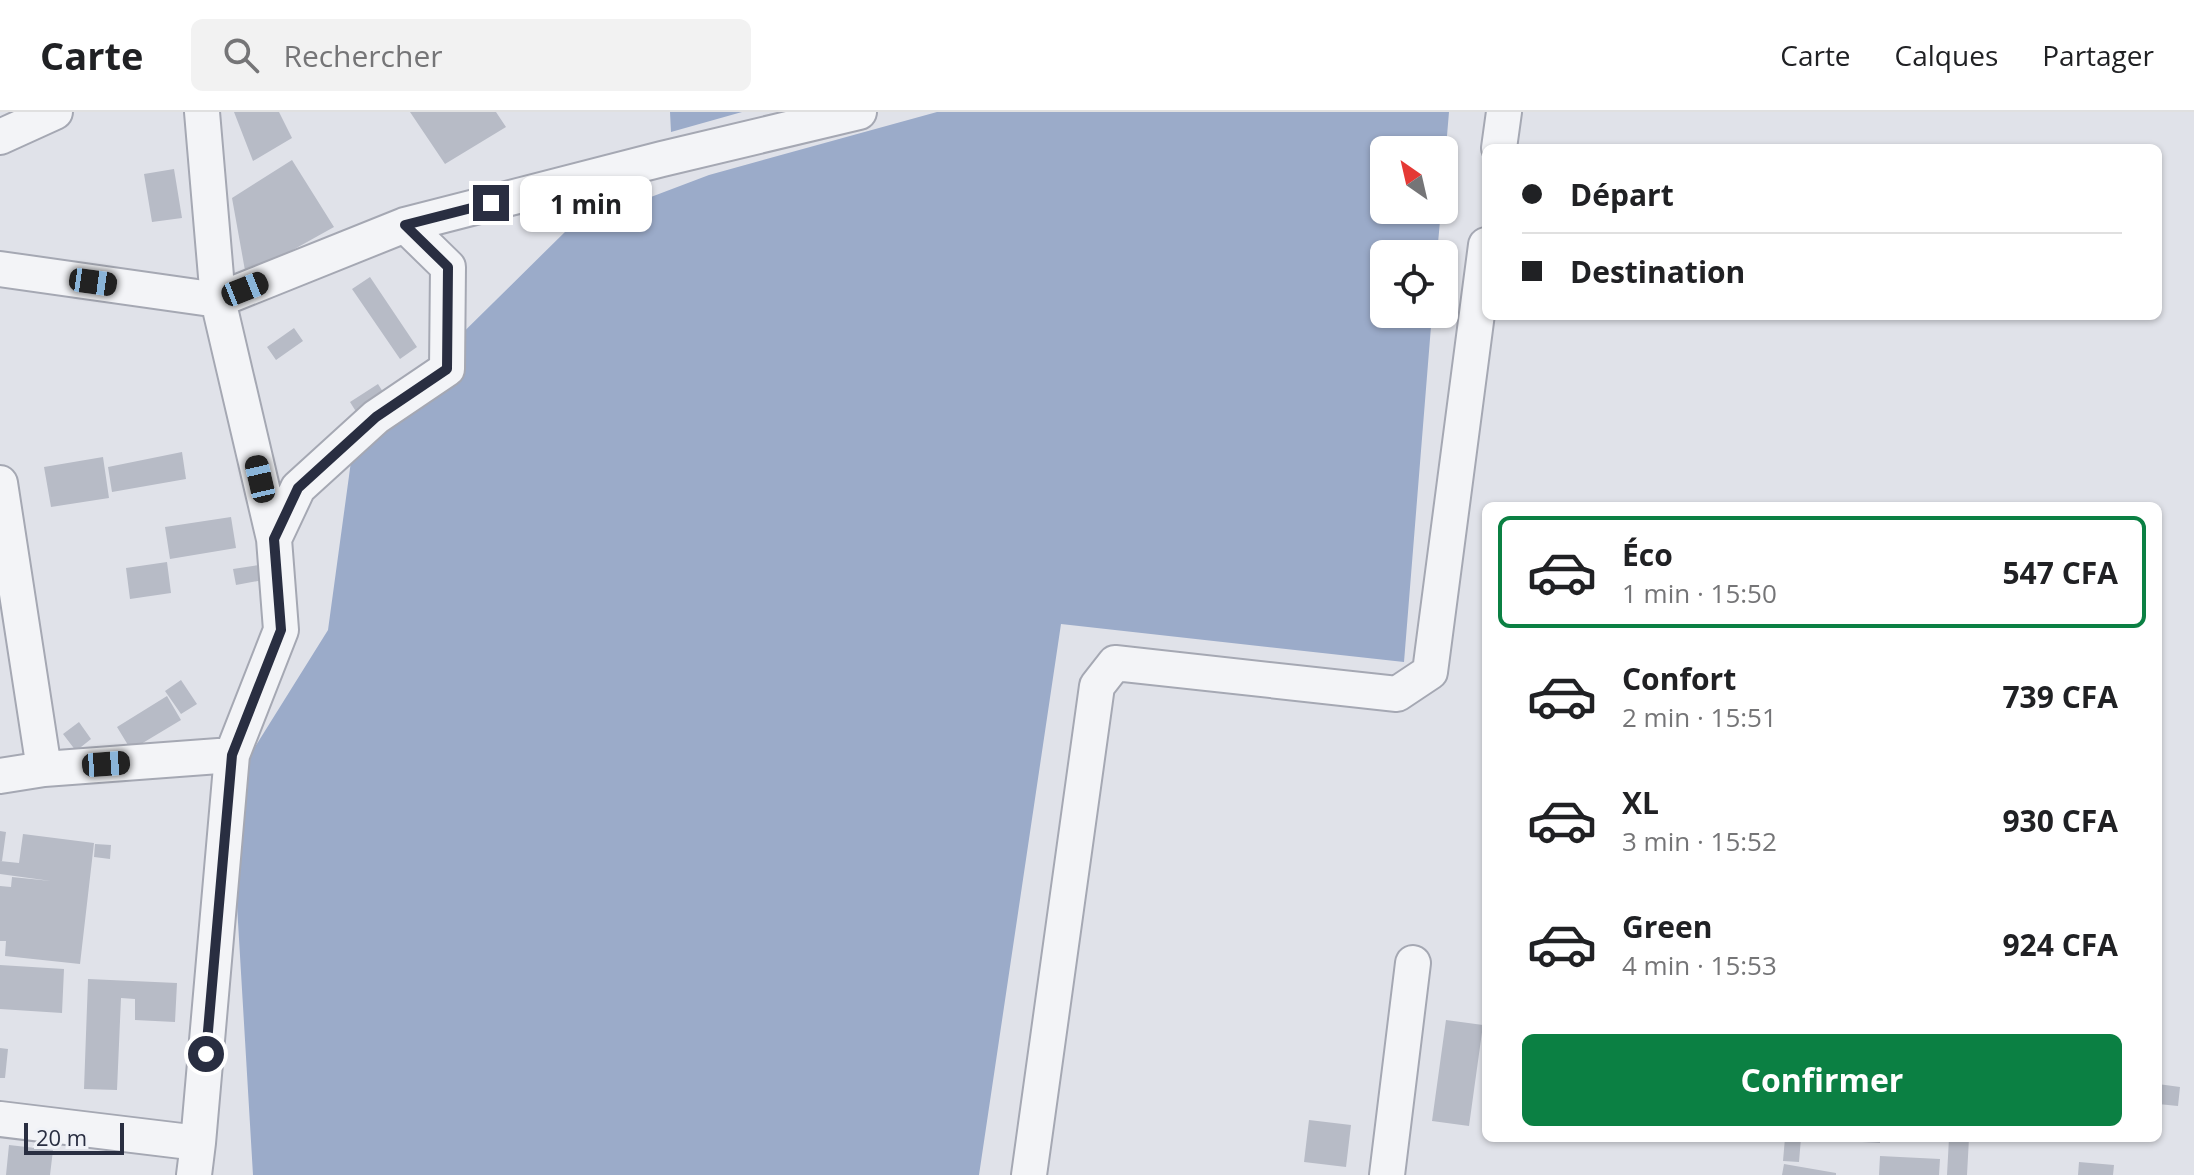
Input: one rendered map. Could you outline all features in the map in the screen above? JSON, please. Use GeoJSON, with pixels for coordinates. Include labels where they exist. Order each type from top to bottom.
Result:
{"type":"FeatureCollection","features":[{"type":"Feature","properties":{"kind":"street"},"geometry":{"type":"LineString","coordinates":[[0,137],[55,112]]}},
{"type":"Feature","properties":{"kind":"street"},"geometry":{"type":"LineString","coordinates":[[0,1119],[196,1159],[232,755],[281,630],[274,539],[218,300],[202,112]]}},
{"type":"Feature","properties":{"kind":"street"},"geometry":{"type":"LineString","coordinates":[[0,269],[218,300],[405,225],[859,112]]}},
{"type":"Feature","properties":{"kind":"street"},"geometry":{"type":"LineString","coordinates":[[1500,144],[1504,112]]}},
{"type":"Feature","properties":{"kind":"street"},"geometry":{"type":"LineString","coordinates":[[274,539],[298,488],[376,417],[447,369],[448,267],[405,225]]}},
{"type":"Feature","properties":{"kind":"street"},"geometry":{"type":"LineString","coordinates":[[1029,1175],[1097,686],[1115,663],[1397,694],[1430,672],[1482,276]]}},
{"type":"Feature","properties":{"kind":"street"},"geometry":{"type":"LineString","coordinates":[[0,483],[44,769]]}},
{"type":"Feature","properties":{"kind":"street"},"geometry":{"type":"LineString","coordinates":[[0,776],[44,769],[232,755]]}},
{"type":"Feature","properties":{"kind":"street"},"geometry":{"type":"LineString","coordinates":[[1387,1175],[1413,963]]}},
{"type":"Feature","properties":{"kind":"water"},"geometry":{"type":"Polygon","coordinates":[[[670,112],[742,112],[671,132],[670,112]]]}},
{"type":"Feature","properties":{"kind":"water"},"geometry":{"type":"Polygon","coordinates":[[[937,112],[1449,112],[1447,136],[1370,136],[1370,224],[1440,224],[1438,240],[1370,240],[1370,328],[1431,328],[1404,662],[1061,624],[979,1175],[253,1175],[230,787],[328,630],[352,454],[429,366],[569,228],[709,175],[937,112]]]}},
{"type":"Feature","properties":{"kind":"building"},"geometry":{"type":"Polygon","coordinates":[[[234,112],[279,112],[292,138],[253,161],[234,112]]]}},
{"type":"Feature","properties":{"kind":"building"},"geometry":{"type":"Polygon","coordinates":[[[410,112],[496,112],[506,127],[445,164],[410,112]]]}},
{"type":"Feature","properties":{"kind":"building"},"geometry":{"type":"Polygon","coordinates":[[[292,160],[334,227],[246,276],[232,198],[292,160]]]}},
{"type":"Feature","properties":{"kind":"building"},"geometry":{"type":"Polygon","coordinates":[[[174,169],[182,218],[152,222],[144,174],[174,169]]]}},
{"type":"Feature","properties":{"kind":"building"},"geometry":{"type":"Polygon","coordinates":[[[370,277],[417,347],[400,359],[352,289],[370,277]]]}},
{"type":"Feature","properties":{"kind":"building"},"geometry":{"type":"Polygon","coordinates":[[[294,328],[303,341],[276,360],[267,347],[294,328]]]}},
{"type":"Feature","properties":{"kind":"building"},"geometry":{"type":"Polygon","coordinates":[[[378,384],[388,400],[360,418],[350,402],[378,384]]]}},
{"type":"Feature","properties":{"kind":"building"},"geometry":{"type":"Polygon","coordinates":[[[182,452],[186,479],[112,492],[108,467],[182,452]]]}},
{"type":"Feature","properties":{"kind":"building"},"geometry":{"type":"Polygon","coordinates":[[[103,457],[109,498],[51,507],[44,467],[103,457]]]}},
{"type":"Feature","properties":{"kind":"building"},"geometry":{"type":"Polygon","coordinates":[[[231,517],[236,548],[170,559],[165,527],[231,517]]]}},
{"type":"Feature","properties":{"kind":"building"},"geometry":{"type":"Polygon","coordinates":[[[167,562],[171,593],[130,599],[126,568],[167,562]]]}},
{"type":"Feature","properties":{"kind":"building"},"geometry":{"type":"Polygon","coordinates":[[[265,564],[268,579],[236,585],[233,569],[265,564]]]}},
{"type":"Feature","properties":{"kind":"building"},"geometry":{"type":"Polygon","coordinates":[[[181,680],[197,704],[181,714],[165,691],[181,680]]]}},
{"type":"Feature","properties":{"kind":"building"},"geometry":{"type":"Polygon","coordinates":[[[167,696],[181,720],[131,750],[117,727],[167,696]]]}},
{"type":"Feature","properties":{"kind":"building"},"geometry":{"type":"Polygon","coordinates":[[[79,722],[91,739],[76,751],[63,734],[79,722]]]}},
{"type":"Feature","properties":{"kind":"building"},"geometry":{"type":"Polygon","coordinates":[[[0,831],[6,832],[2,861],[0,861],[0,831]]]}},
{"type":"Feature","properties":{"kind":"building"},"geometry":{"type":"Polygon","coordinates":[[[23,834],[94,843],[80,964],[5,956],[6,941],[0,941],[0,886],[11,887],[12,877],[51,881],[0,874],[0,861],[19,863],[23,834]]]}},
{"type":"Feature","properties":{"kind":"building"},"geometry":{"type":"Polygon","coordinates":[[[95,844],[111,845],[110,859],[94,857],[95,844]]]}},
{"type":"Feature","properties":{"kind":"building"},"geometry":{"type":"Polygon","coordinates":[[[0,965],[64,969],[62,1013],[0,1009],[0,965]]]}},
{"type":"Feature","properties":{"kind":"building"},"geometry":{"type":"Polygon","coordinates":[[[88,979],[177,983],[175,1022],[135,1020],[135,999],[121,998],[117,1090],[84,1089],[88,979]]]}},
{"type":"Feature","properties":{"kind":"building"},"geometry":{"type":"Polygon","coordinates":[[[1446,1020],[1482,1025],[1469,1126],[1432,1121],[1446,1020]]]}},
{"type":"Feature","properties":{"kind":"building"},"geometry":{"type":"Polygon","coordinates":[[[0,1048],[8,1049],[5,1078],[0,1078],[0,1048]]]}},
{"type":"Feature","properties":{"kind":"building"},"geometry":{"type":"Polygon","coordinates":[[[2162,1085],[2180,1087],[2178,1106],[2162,1104],[2162,1085]]]}},
{"type":"Feature","properties":{"kind":"building"},"geometry":{"type":"Polygon","coordinates":[[[1309,1120],[1351,1125],[1346,1167],[1304,1162],[1309,1120]]]}},
{"type":"Feature","properties":{"kind":"building"},"geometry":{"type":"Polygon","coordinates":[[[1785,1142],[1801,1142],[1799,1162],[1783,1161],[1785,1142]]]}},
{"type":"Feature","properties":{"kind":"building"},"geometry":{"type":"Polygon","coordinates":[[[1949,1142],[1969,1142],[1967,1175],[1947,1175],[1949,1142]]]}},
{"type":"Feature","properties":{"kind":"building"},"geometry":{"type":"Polygon","coordinates":[[[9,1145],[53,1150],[50,1175],[6,1175],[9,1145]]]}},
{"type":"Feature","properties":{"kind":"building"},"geometry":{"type":"Polygon","coordinates":[[[1880,1156],[1940,1159],[1939,1175],[1879,1175],[1880,1156]]]}},
{"type":"Feature","properties":{"kind":"building"},"geometry":{"type":"Polygon","coordinates":[[[2079,1162],[2114,1165],[2113,1175],[2078,1175],[2079,1162]]]}},
{"type":"Feature","properties":{"kind":"building"},"geometry":{"type":"Polygon","coordinates":[[[1784,1164],[1836,1173],[1836,1175],[1782,1175],[1784,1164]]]}},
{"type":"Feature","properties":{"kind":"route"},"geometry":{"type":"LineString","coordinates":[[206,1054],[232,755],[281,630],[274,539],[298,488],[376,417],[447,369],[448,267],[405,225],[491,203]]}}]}
